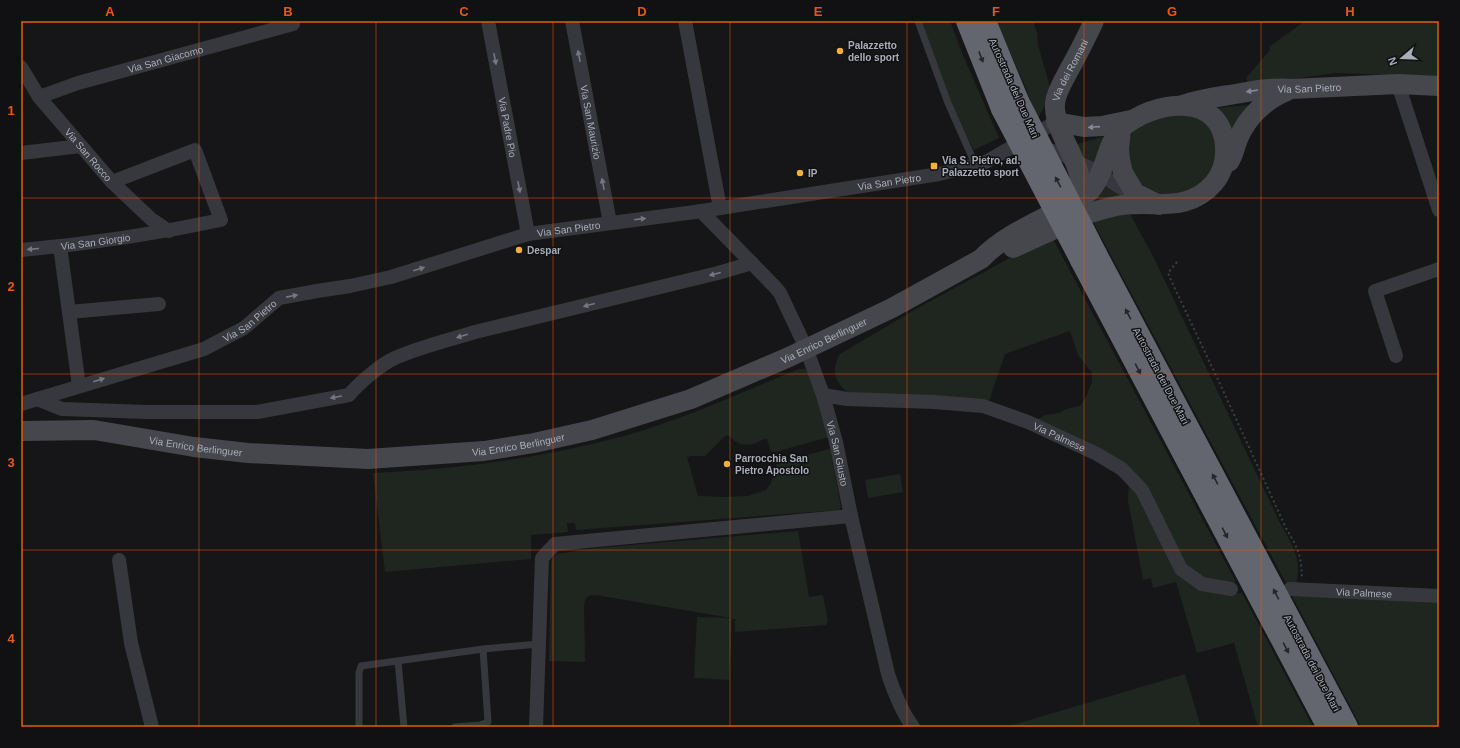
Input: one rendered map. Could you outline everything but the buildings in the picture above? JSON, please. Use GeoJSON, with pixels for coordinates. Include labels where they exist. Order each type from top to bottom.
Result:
{"type":"FeatureCollection","features":[{"type":"Feature","properties":{"kind":"highway","name":"Autostrada dei Due Mari"},"geometry":{"type":"LineString","coordinates":[[967,21],[1002,109],[1088,257],[1332,718],[1347,727]]}},
{"type":"Feature","properties":{"kind":"highway","name":"Autostrada dei Due Mari"},"geometry":{"type":"LineString","coordinates":[[985,21],[1018,101],[1088,257]]}},
{"type":"Feature","properties":{"kind":"main road","name":"Via dei Romani"},"geometry":{"type":"LineString","coordinates":[[1056,122],[1056,97],[1094,21]]}},
{"type":"Feature","properties":{"kind":"main road","name":"Via San Pietro"},"geometry":{"type":"LineString","coordinates":[[1182,105],[1198,100],[1282,88],[1291,89],[1398,84],[1439,86]]}},
{"type":"Feature","properties":{"kind":"main road"},"geometry":{"type":"LineString","coordinates":[[1127,124],[1119,149],[1123,173],[1135,193],[1158,205],[1172,205],[1190,201],[1202,194],[1214,183],[1224,166],[1232,158],[1244,125],[1267,101],[1291,89]]}},
{"type":"Feature","properties":{"kind":"main road"},"geometry":{"type":"LineString","coordinates":[[1056,122],[1084,127],[1127,124],[1143,114],[1166,107],[1182,105],[1197,107],[1208,113],[1218,122],[1225,136],[1226,156],[1224,166]]}},
{"type":"Feature","properties":{"kind":"main road"},"geometry":{"type":"LineString","coordinates":[[1056,122],[1079,174],[1081,186],[1079,199]]}},
{"type":"Feature","properties":{"kind":"main road","name":"Via Enrico Berlinguer"},"geometry":{"type":"LineString","coordinates":[[21,431],[94,430],[194,447],[240,452],[368,459],[484,451],[534,443],[592,430],[692,399],[892,308],[981,259],[989,250],[1009,237],[1090,192],[1101,174],[1114,136],[1127,124]]}},
{"type":"Feature","properties":{"kind":"main road","name":"Via Enrico Berlinguer"},"geometry":{"type":"LineString","coordinates":[[981,259],[994,257],[1092,212],[1124,204],[1158,205]]}},
{"type":"Feature","properties":{"kind":"street","name":"Via Padre Pio"},"geometry":{"type":"LineString","coordinates":[[488,21],[528,234]]}},
{"type":"Feature","properties":{"kind":"street","name":"Via San Maurizio"},"geometry":{"type":"LineString","coordinates":[[572,21],[610,222]]}},
{"type":"Feature","properties":{"kind":"street"},"geometry":{"type":"LineString","coordinates":[[685,21],[720,208]]}},
{"type":"Feature","properties":{"kind":"street","name":"Via San Giacomo"},"geometry":{"type":"LineString","coordinates":[[39,97],[78,83],[292,24]]}},
{"type":"Feature","properties":{"kind":"street","name":"Via San Rocco"},"geometry":{"type":"LineString","coordinates":[[21,67],[39,97],[112,182],[151,219],[169,231]]}},
{"type":"Feature","properties":{"kind":"street"},"geometry":{"type":"LineString","coordinates":[[1398,84],[1439,210]]}},
{"type":"Feature","properties":{"kind":"street","name":"Via San Pietro"},"geometry":{"type":"LineString","coordinates":[[21,404],[204,349],[244,328],[279,298],[350,286],[391,277],[528,234],[701,211],[939,174],[980,164],[1056,122]]}},
{"type":"Feature","properties":{"kind":"street"},"geometry":{"type":"LineString","coordinates":[[21,153],[81,146]]}},
{"type":"Feature","properties":{"kind":"street"},"geometry":{"type":"LineString","coordinates":[[980,164],[993,163],[1039,148],[1048,148],[1101,174],[1125,191],[1135,193]]}},
{"type":"Feature","properties":{"kind":"street","name":"Via San Giorgio"},"geometry":{"type":"LineString","coordinates":[[21,250],[169,231],[221,220],[195,150],[112,182]]}},
{"type":"Feature","properties":{"kind":"street","name":"Via San Giusto"},"geometry":{"type":"LineString","coordinates":[[701,211],[780,293],[806,348],[823,395],[836,442],[851,516],[888,674],[894,694],[907,719],[913,727]]}},
{"type":"Feature","properties":{"kind":"street"},"geometry":{"type":"LineString","coordinates":[[60,246],[79,386]]}},
{"type":"Feature","properties":{"kind":"street"},"geometry":{"type":"LineString","coordinates":[[37,399],[62,409],[147,412],[257,412],[349,395],[358,384],[393,358],[475,332],[718,273],[752,263]]}},
{"type":"Feature","properties":{"kind":"street"},"geometry":{"type":"LineString","coordinates":[[1396,356],[1375,291],[1439,269]]}},
{"type":"Feature","properties":{"kind":"street"},"geometry":{"type":"LineString","coordinates":[[69,312],[159,304]]}},
{"type":"Feature","properties":{"kind":"street","name":"Via Palmese"},"geometry":{"type":"LineString","coordinates":[[823,395],[846,399],[934,402],[983,406],[1028,422],[1083,448],[1112,462],[1122,469],[1142,490],[1181,569],[1202,584],[1231,589]]}},
{"type":"Feature","properties":{"kind":"street"},"geometry":{"type":"LineString","coordinates":[[536,727],[542,558],[555,544],[851,516]]}},
{"type":"Feature","properties":{"kind":"street"},"geometry":{"type":"LineString","coordinates":[[119,560],[131,643],[152,727]]}},
{"type":"Feature","properties":{"kind":"street","name":"Via Palmese"},"geometry":{"type":"LineString","coordinates":[[1296,589],[1439,596]]}},
{"type":"Feature","properties":{"kind":"lane"},"geometry":{"type":"LineString","coordinates":[[918,21],[948,103],[980,164]]}},
{"type":"Feature","properties":{"kind":"lane"},"geometry":{"type":"LineString","coordinates":[[359,727],[359,673],[361,666],[483,649],[539,644]]}},
{"type":"Feature","properties":{"kind":"lane"},"geometry":{"type":"LineString","coordinates":[[455,727],[480,725],[488,722],[483,649]]}},
{"type":"Feature","properties":{"kind":"lane"},"geometry":{"type":"LineString","coordinates":[[398,660],[404,727]]}},
{"type":"Feature","properties":{"kind":"path"},"geometry":{"type":"LineString","coordinates":[[1177,262],[1168,273],[1170,278],[1286,528],[1297,548],[1301,560],[1296,589]]}},
{"type":"Feature","properties":{"kind":"shaded area"},"geometry":{"type":"Polygon","coordinates":[[[920,21],[950,21],[962,53],[999,138],[974,150],[956,116],[920,21]]]}},
{"type":"Feature","properties":{"kind":"shaded area"},"geometry":{"type":"Polygon","coordinates":[[[996,21],[1033,21],[1050,87],[1049,98],[1037,120],[1026,88],[996,21]]]}},
{"type":"Feature","properties":{"kind":"shaded area"},"geometry":{"type":"Polygon","coordinates":[[[1305,21],[1439,21],[1439,77],[1336,73],[1248,85],[1246,78],[1270,50],[1269,47],[1305,21]]]}},
{"type":"Feature","properties":{"kind":"shaded area"},"geometry":{"type":"Polygon","coordinates":[[[1258,104],[1230,143],[1207,109],[1258,104]]]}},
{"type":"Feature","properties":{"kind":"shaded area"},"geometry":{"type":"Polygon","coordinates":[[[1172,114],[1200,114],[1223,146],[1206,183],[1181,195],[1153,194],[1132,179],[1126,142],[1141,125],[1157,118],[1172,114]]]}},
{"type":"Feature","properties":{"kind":"shaded area"},"geometry":{"type":"Polygon","coordinates":[[[1109,135],[1099,167],[1084,156],[1074,145],[1109,135]]]}},
{"type":"Feature","properties":{"kind":"shaded area"},"geometry":{"type":"Polygon","coordinates":[[[1102,181],[1128,199],[1079,211],[1102,181]]]}},
{"type":"Feature","properties":{"kind":"shaded area"},"geometry":{"type":"Polygon","coordinates":[[[1130,214],[1154,258],[1279,521],[1295,551],[1298,566],[1296,584],[1286,583],[1092,220],[1130,214]]]}},
{"type":"Feature","properties":{"kind":"shaded area"},"geometry":{"type":"Polygon","coordinates":[[[1053,239],[1236,582],[1223,583],[1204,578],[1181,561],[1145,483],[1034,421],[1045,415],[1059,413],[1066,409],[1080,406],[1086,397],[1092,382],[1092,373],[1078,355],[1070,331],[1005,354],[989,401],[849,393],[837,380],[835,370],[840,354],[916,309],[1021,252],[1053,239]]]}},
{"type":"Feature","properties":{"kind":"shaded area"},"geometry":{"type":"Polygon","coordinates":[[[799,369],[807,369],[822,401],[829,437],[775,452],[771,451],[767,439],[754,444],[746,445],[739,443],[730,436],[725,436],[705,456],[687,457],[698,496],[748,496],[766,490],[771,483],[778,462],[830,449],[841,507],[839,510],[576,530],[575,523],[567,523],[568,532],[531,535],[531,559],[385,572],[373,473],[437,469],[500,461],[593,444],[669,422],[799,369]]]}},
{"type":"Feature","properties":{"kind":"shaded area"},"geometry":{"type":"Polygon","coordinates":[[[900,474],[903,492],[868,498],[865,480],[900,474]]]}},
{"type":"Feature","properties":{"kind":"shaded area"},"geometry":{"type":"Polygon","coordinates":[[[1129,482],[1139,492],[1169,556],[1209,591],[1221,595],[1242,593],[1313,727],[1258,727],[1234,643],[1197,653],[1176,582],[1153,588],[1151,578],[1143,580],[1128,500],[1129,482]]]}},
{"type":"Feature","properties":{"kind":"shaded area"},"geometry":{"type":"Polygon","coordinates":[[[798,531],[809,597],[823,595],[828,622],[826,625],[735,632],[735,619],[732,619],[729,680],[694,678],[697,617],[731,618],[596,595],[591,595],[586,598],[584,605],[585,662],[549,661],[551,562],[553,557],[557,554],[596,548],[798,531]]]}},
{"type":"Feature","properties":{"kind":"shaded area"},"geometry":{"type":"Polygon","coordinates":[[[1291,594],[1439,599],[1439,727],[1361,727],[1291,594]]]}},
{"type":"Feature","properties":{"kind":"shaded area"},"geometry":{"type":"Polygon","coordinates":[[[1185,674],[1201,727],[1006,727],[1185,674]]]}},
{"type":"Feature","properties":{"kind":"place","name":"Palazzetto dello sport"},"geometry":{"type":"Point","coordinates":[840,51]}},
{"type":"Feature","properties":{"kind":"place","name":"Via S. Pietro, ad. Palazzetto sport"},"geometry":{"type":"Point","coordinates":[934,166]}},
{"type":"Feature","properties":{"kind":"place","name":"IP"},"geometry":{"type":"Point","coordinates":[800,173]}},
{"type":"Feature","properties":{"kind":"place","name":"Despar"},"geometry":{"type":"Point","coordinates":[519,250]}},
{"type":"Feature","properties":{"kind":"place","name":"Parrocchia San Pietro Apostolo"},"geometry":{"type":"Point","coordinates":[727,464]}}]}
